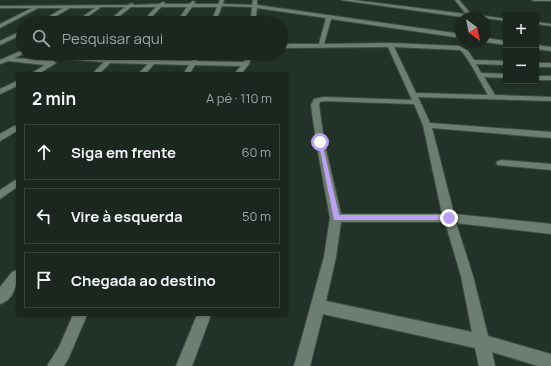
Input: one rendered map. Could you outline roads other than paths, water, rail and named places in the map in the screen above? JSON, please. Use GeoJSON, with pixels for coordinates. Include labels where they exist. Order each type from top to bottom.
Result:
{"type":"FeatureCollection","features":[{"type":"Feature","properties":{"kind":"street"},"geometry":{"type":"LineString","coordinates":[[18,16],[47,0]]}},
{"type":"Feature","properties":{"kind":"street"},"geometry":{"type":"LineString","coordinates":[[52,16],[78,0]]}},
{"type":"Feature","properties":{"kind":"street"},"geometry":{"type":"LineString","coordinates":[[86,16],[107,0]]}},
{"type":"Feature","properties":{"kind":"street"},"geometry":{"type":"LineString","coordinates":[[117,16],[136,0]]}},
{"type":"Feature","properties":{"kind":"street"},"geometry":{"type":"LineString","coordinates":[[150,16],[165,0]]}},
{"type":"Feature","properties":{"kind":"street"},"geometry":{"type":"LineString","coordinates":[[254,16],[255,0]]}},
{"type":"Feature","properties":{"kind":"street"},"geometry":{"type":"LineString","coordinates":[[343,0],[455,15]]}},
{"type":"Feature","properties":{"kind":"street"},"geometry":{"type":"LineString","coordinates":[[457,0],[467,12]]}},
{"type":"Feature","properties":{"kind":"street"},"geometry":{"type":"LineString","coordinates":[[534,0],[551,0]]}},
{"type":"Feature","properties":{"kind":"street"},"geometry":{"type":"LineString","coordinates":[[183,16],[192,2]]}},
{"type":"Feature","properties":{"kind":"street"},"geometry":{"type":"LineString","coordinates":[[0,5],[9,4],[34,7],[130,6],[192,2],[222,2],[455,35]]}},
{"type":"Feature","properties":{"kind":"street"},"geometry":{"type":"LineString","coordinates":[[216,16],[222,2]]}},
{"type":"Feature","properties":{"kind":"street"},"geometry":{"type":"LineString","coordinates":[[0,11],[9,4]]}},
{"type":"Feature","properties":{"kind":"street"},"geometry":{"type":"LineString","coordinates":[[0,26],[16,17]]}},
{"type":"Feature","properties":{"kind":"street"},"geometry":{"type":"LineString","coordinates":[[321,46],[329,17]]}},
{"type":"Feature","properties":{"kind":"street"},"geometry":{"type":"LineString","coordinates":[[491,19],[503,20]]}},
{"type":"Feature","properties":{"kind":"street"},"geometry":{"type":"LineString","coordinates":[[548,24],[551,32]]}},
{"type":"Feature","properties":{"kind":"street"},"geometry":{"type":"LineString","coordinates":[[0,43],[16,35]]}},
{"type":"Feature","properties":{"kind":"street"},"geometry":{"type":"LineString","coordinates":[[491,40],[503,42]]}},
{"type":"Feature","properties":{"kind":"street"},"geometry":{"type":"LineString","coordinates":[[390,45],[427,125],[449,218],[467,276],[487,366]]}},
{"type":"Feature","properties":{"kind":"street"},"geometry":{"type":"LineString","coordinates":[[288,46],[390,45],[459,48],[464,50],[493,97]]}},
{"type":"Feature","properties":{"kind":"street"},"geometry":{"type":"LineString","coordinates":[[539,47],[551,49]]}},
{"type":"Feature","properties":{"kind":"street"},"geometry":{"type":"LineString","coordinates":[[0,62],[16,55]]}},
{"type":"Feature","properties":{"kind":"street"},"geometry":{"type":"LineString","coordinates":[[7,59],[51,64]]}},
{"type":"Feature","properties":{"kind":"street"},"geometry":{"type":"LineString","coordinates":[[37,72],[57,60]]}},
{"type":"Feature","properties":{"kind":"street"},"geometry":{"type":"LineString","coordinates":[[98,60],[246,64]]}},
{"type":"Feature","properties":{"kind":"street"},"geometry":{"type":"LineString","coordinates":[[239,72],[247,60]]}},
{"type":"Feature","properties":{"kind":"street"},"geometry":{"type":"LineString","coordinates":[[97,72],[110,61]]}},
{"type":"Feature","properties":{"kind":"street"},"geometry":{"type":"LineString","coordinates":[[143,72],[149,68],[153,61]]}},
{"type":"Feature","properties":{"kind":"street"},"geometry":{"type":"LineString","coordinates":[[188,72],[194,62]]}},
{"type":"Feature","properties":{"kind":"street"},"geometry":{"type":"LineString","coordinates":[[472,62],[503,63]]}},
{"type":"Feature","properties":{"kind":"street"},"geometry":{"type":"LineString","coordinates":[[539,65],[551,65]]}},
{"type":"Feature","properties":{"kind":"street"},"geometry":{"type":"LineString","coordinates":[[480,75],[503,76]]}},
{"type":"Feature","properties":{"kind":"street"},"geometry":{"type":"LineString","coordinates":[[539,78],[551,78]]}},
{"type":"Feature","properties":{"kind":"street"},"geometry":{"type":"LineString","coordinates":[[0,92],[16,84]]}},
{"type":"Feature","properties":{"kind":"street"},"geometry":{"type":"LineString","coordinates":[[302,366],[330,257],[336,218],[320,142],[315,105],[317,101],[324,99],[493,97],[551,99]]}},
{"type":"Feature","properties":{"kind":"street"},"geometry":{"type":"LineString","coordinates":[[427,125],[551,135]]}},
{"type":"Feature","properties":{"kind":"street"},"geometry":{"type":"LineString","coordinates":[[0,138],[16,129]]}},
{"type":"Feature","properties":{"kind":"street"},"geometry":{"type":"LineString","coordinates":[[501,162],[551,167]]}},
{"type":"Feature","properties":{"kind":"street"},"geometry":{"type":"LineString","coordinates":[[0,195],[9,186]]}},
{"type":"Feature","properties":{"kind":"street"},"geometry":{"type":"LineString","coordinates":[[336,218],[449,218],[551,229]]}},
{"type":"Feature","properties":{"kind":"street"},"geometry":{"type":"LineString","coordinates":[[0,298],[16,277]]}},
{"type":"Feature","properties":{"kind":"street"},"geometry":{"type":"LineString","coordinates":[[318,306],[482,342],[551,362]]}},
{"type":"Feature","properties":{"kind":"street"},"geometry":{"type":"LineString","coordinates":[[55,366],[64,352],[80,316]]}},
{"type":"Feature","properties":{"kind":"street"},"geometry":{"type":"LineString","coordinates":[[184,366],[204,316]]}}]}
